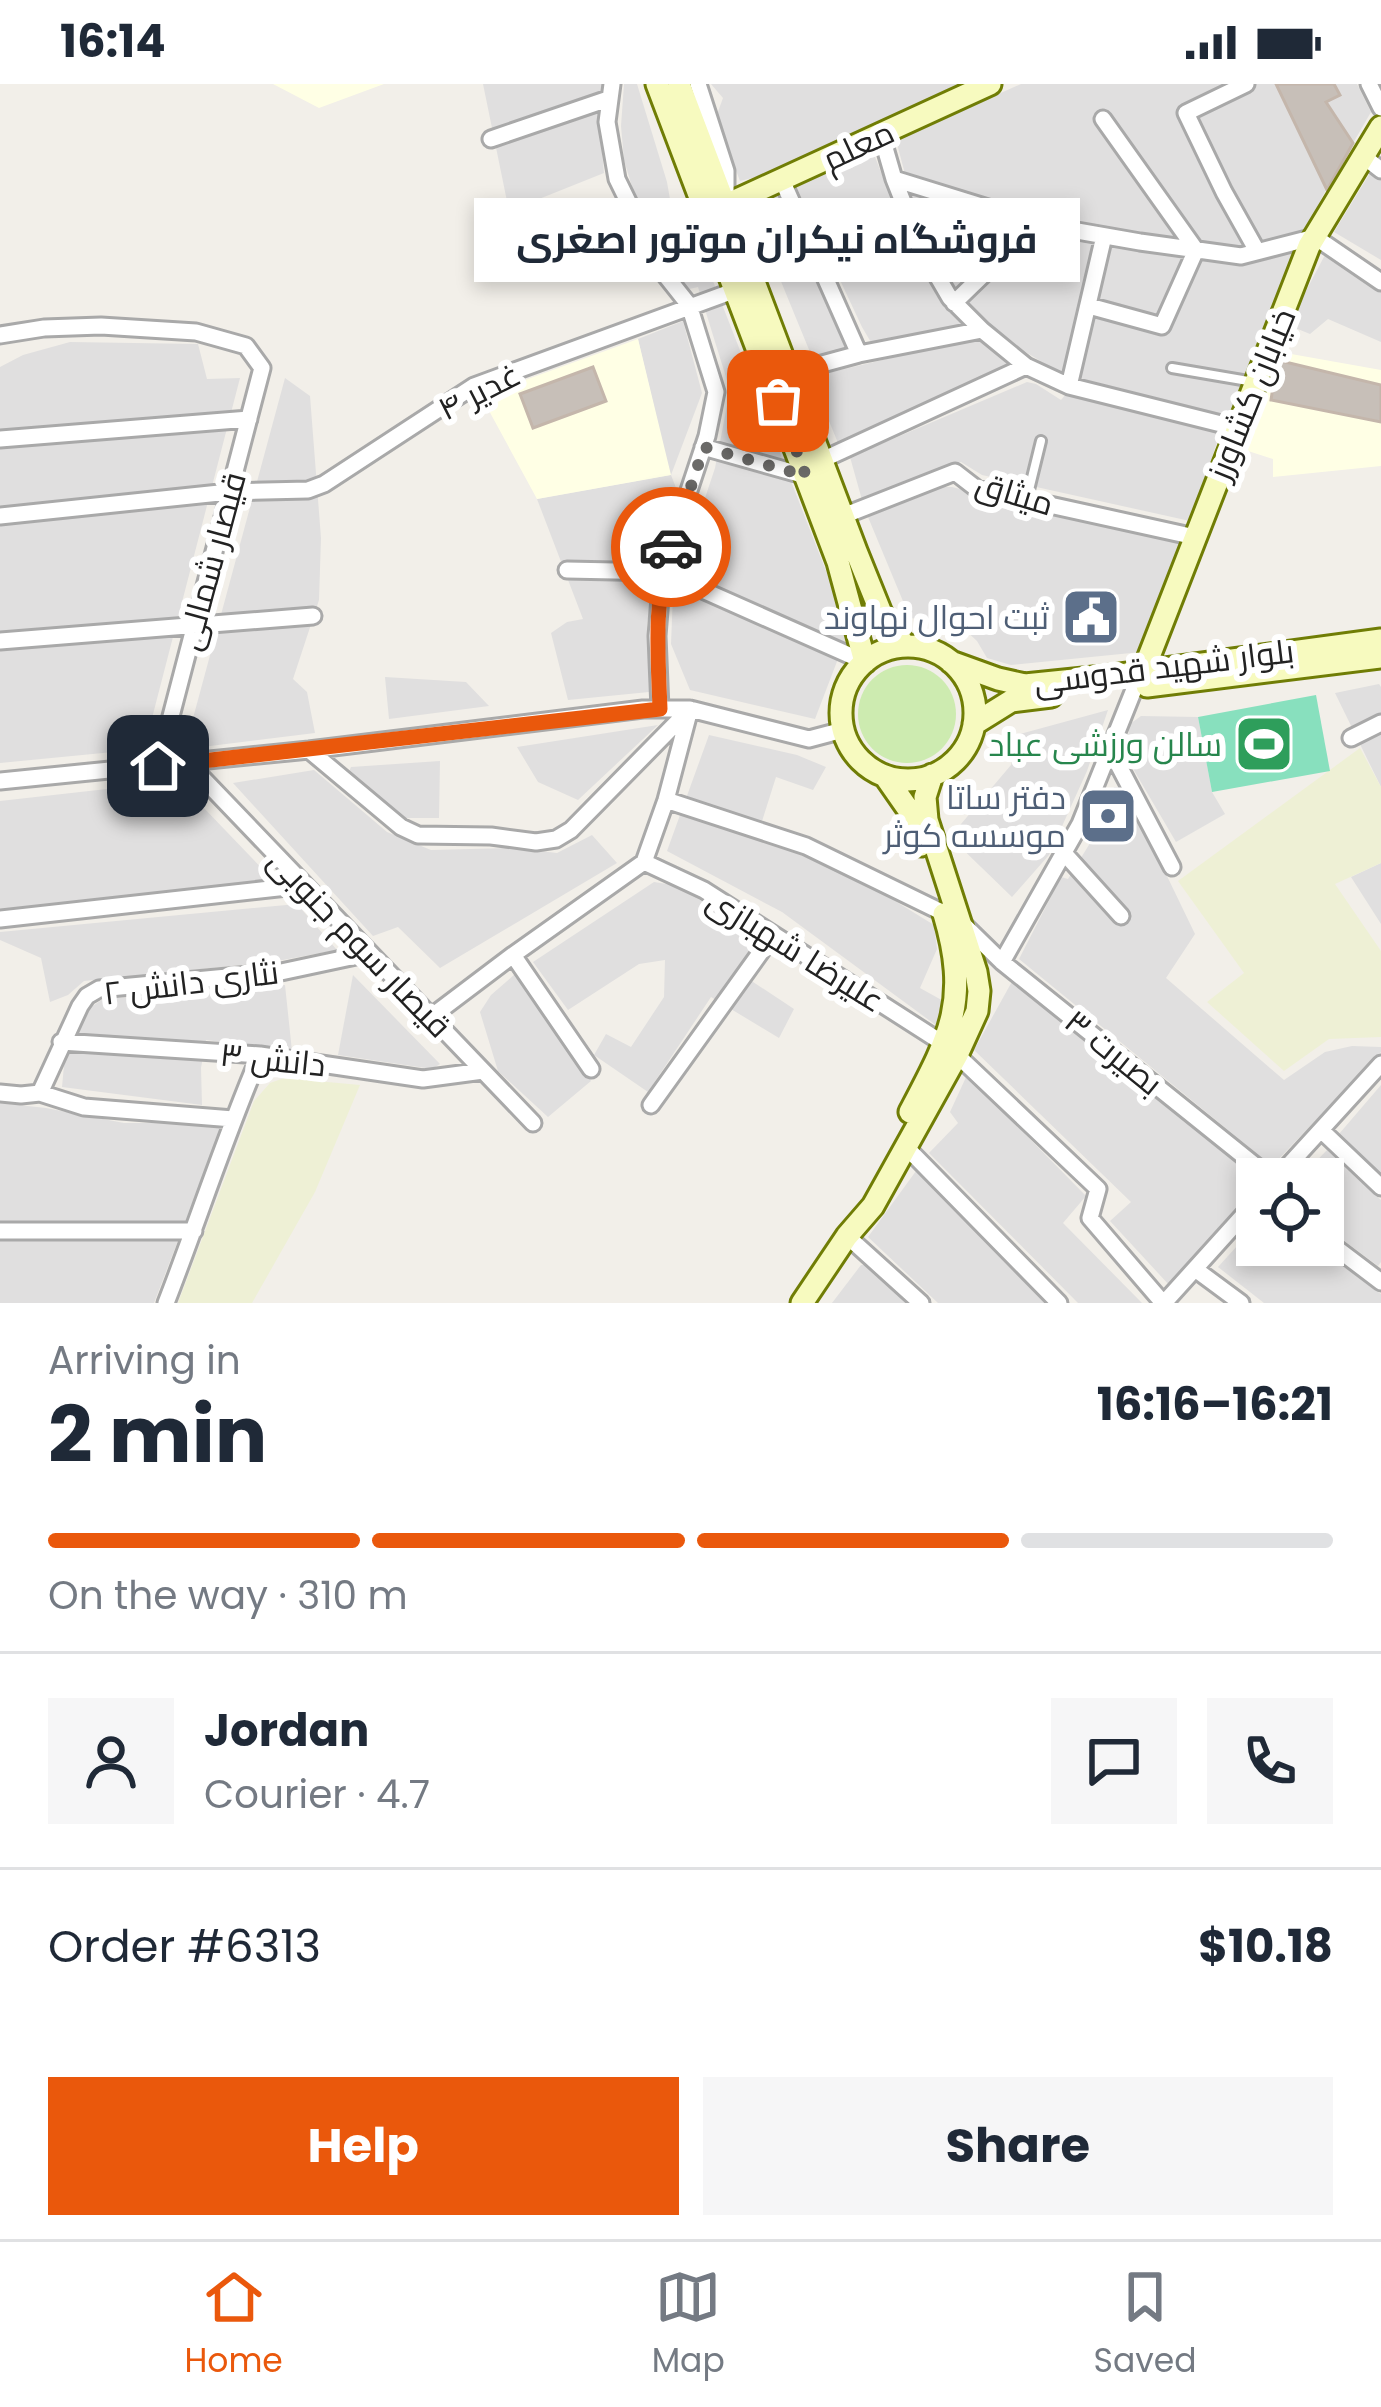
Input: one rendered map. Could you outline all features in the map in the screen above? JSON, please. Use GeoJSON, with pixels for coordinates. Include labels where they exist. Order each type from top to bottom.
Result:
{"type":"FeatureCollection","features":[{"type":"Feature","properties":{"kind":"main road"},"geometry":{"type":"LineString","coordinates":[[657,84],[736,290],[814,468],[842,516],[881,613],[905,646]]}},
{"type":"Feature","properties":{"kind":"main road"},"geometry":{"type":"LineString","coordinates":[[679,84],[789,373],[865,662]]}},
{"type":"Feature","properties":{"kind":"main road","name":"معلم"},"geometry":{"type":"LineString","coordinates":[[726,205],[990,84]]}},
{"type":"Feature","properties":{"kind":"main road","name":"خیابان کشاورز"},"geometry":{"type":"LineString","coordinates":[[1139,680],[1315,237],[1372,163],[1381,127]]}},
{"type":"Feature","properties":{"kind":"main road"},"geometry":{"type":"LineString","coordinates":[[848,1236],[979,1000],[976,972],[908,809],[885,776],[860,760],[843,730],[844,693],[865,662],[905,646],[921,648],[951,662],[966,679],[974,701],[969,742],[958,758],[932,775],[908,780],[885,776]]}},
{"type":"Feature","properties":{"kind":"main road","name":"بلوار شهید قدوسی"},"geometry":{"type":"LineString","coordinates":[[951,662],[1025,685],[1139,680],[1379,656]]}},
{"type":"Feature","properties":{"kind":"main road","name":"بلوار شهید قدوسی"},"geometry":{"type":"LineString","coordinates":[[974,724],[1011,701],[1139,680]]}},
{"type":"Feature","properties":{"kind":"main road"},"geometry":{"type":"LineString","coordinates":[[932,775],[925,808],[952,918]]}},
{"type":"Feature","properties":{"kind":"main road"},"geometry":{"type":"LineString","coordinates":[[802,1303],[908,1148],[951,1049]]}},
{"type":"Feature","properties":{"kind":"street"},"geometry":{"type":"LineString","coordinates":[[698,84],[726,171],[726,205]]}},
{"type":"Feature","properties":{"kind":"street"},"geometry":{"type":"LineString","coordinates":[[1246,84],[1186,113],[1257,251]]}},
{"type":"Feature","properties":{"kind":"street"},"geometry":{"type":"LineString","coordinates":[[1369,84],[1381,108]]}},
{"type":"Feature","properties":{"kind":"street"},"geometry":{"type":"LineString","coordinates":[[491,139],[610,92],[608,134],[616,179],[662,271],[689,305],[716,392],[704,447],[662,572],[656,636],[660,709]]}},
{"type":"Feature","properties":{"kind":"street"},"geometry":{"type":"LineString","coordinates":[[1103,119],[1196,250]]}},
{"type":"Feature","properties":{"kind":"street"},"geometry":{"type":"LineString","coordinates":[[881,134],[922,250],[955,303],[982,330],[1026,366],[1069,386],[1237,428]]}},
{"type":"Feature","properties":{"kind":"street"},"geometry":{"type":"LineString","coordinates":[[894,178],[1043,225],[1196,250],[1241,256],[1315,237],[1381,282]]}},
{"type":"Feature","properties":{"kind":"street"},"geometry":{"type":"LineString","coordinates":[[782,180],[859,354]]}},
{"type":"Feature","properties":{"kind":"street"},"geometry":{"type":"LineString","coordinates":[[997,254],[1017,217]]}},
{"type":"Feature","properties":{"kind":"street"},"geometry":{"type":"LineString","coordinates":[[1069,386],[1104,236]]}},
{"type":"Feature","properties":{"kind":"street"},"geometry":{"type":"LineString","coordinates":[[1089,306],[1162,326],[1196,250]]}},
{"type":"Feature","properties":{"kind":"street"},"geometry":{"type":"LineString","coordinates":[[955,303],[986,272]]}},
{"type":"Feature","properties":{"kind":"street","name":"غدیر ۴"},"geometry":{"type":"LineString","coordinates":[[0,516],[230,491],[308,490],[474,386],[736,290]]}},
{"type":"Feature","properties":{"kind":"street","name":"قیصار شمالی"},"geometry":{"type":"LineString","coordinates":[[0,334],[101,326],[196,332],[246,346],[262,368],[158,766]]}},
{"type":"Feature","properties":{"kind":"street"},"geometry":{"type":"LineString","coordinates":[[789,373],[982,330]]}},
{"type":"Feature","properties":{"kind":"street"},"geometry":{"type":"LineString","coordinates":[[704,447],[814,468],[1026,366]]}},
{"type":"Feature","properties":{"kind":"street"},"geometry":{"type":"LineString","coordinates":[[0,439],[249,419]]}},
{"type":"Feature","properties":{"kind":"street","name":"میثاق"},"geometry":{"type":"LineString","coordinates":[[842,516],[955,472],[977,489],[1195,537]]}},
{"type":"Feature","properties":{"kind":"street"},"geometry":{"type":"LineString","coordinates":[[567,570],[662,572],[865,662]]}},
{"type":"Feature","properties":{"kind":"street"},"geometry":{"type":"LineString","coordinates":[[0,640],[313,616]]}},
{"type":"Feature","properties":{"kind":"street"},"geometry":{"type":"LineString","coordinates":[[1002,962],[1080,824],[1139,680]]}},
{"type":"Feature","properties":{"kind":"street"},"geometry":{"type":"LineString","coordinates":[[0,781],[660,709],[690,709],[809,740],[843,730]]}},
{"type":"Feature","properties":{"kind":"street"},"geometry":{"type":"LineString","coordinates":[[309,750],[401,827],[418,835],[536,842],[572,830],[690,709]]}},
{"type":"Feature","properties":{"kind":"street"},"geometry":{"type":"LineString","coordinates":[[431,1017],[644,862],[690,709]]}},
{"type":"Feature","properties":{"kind":"street"},"geometry":{"type":"LineString","coordinates":[[1351,738],[1380,727]]}},
{"type":"Feature","properties":{"kind":"street"},"geometry":{"type":"LineString","coordinates":[[1110,749],[1172,868]]}},
{"type":"Feature","properties":{"kind":"street","name":"قیصار سوم جنوبی"},"geometry":{"type":"LineString","coordinates":[[188,763],[533,1123]]}},
{"type":"Feature","properties":{"kind":"street","name":"بصیرت ۳"},"geometry":{"type":"LineString","coordinates":[[666,800],[806,846],[952,918],[1248,1158]]}},
{"type":"Feature","properties":{"kind":"street"},"geometry":{"type":"LineString","coordinates":[[1064,853],[1120,916]]}},
{"type":"Feature","properties":{"kind":"street","name":"علیرضا شهبازی"},"geometry":{"type":"LineString","coordinates":[[644,862],[704,890],[951,1049],[1098,1190],[1090,1218],[1164,1303]]}},
{"type":"Feature","properties":{"kind":"street"},"geometry":{"type":"LineString","coordinates":[[0,919],[305,885]]}},
{"type":"Feature","properties":{"kind":"street"},"geometry":{"type":"LineString","coordinates":[[651,1105],[773,934]]}},
{"type":"Feature","properties":{"kind":"street","name":"نثاری دانش ۲"},"geometry":{"type":"LineString","coordinates":[[40,1093],[87,996],[99,989],[280,972],[370,953]]}},
{"type":"Feature","properties":{"kind":"street"},"geometry":{"type":"LineString","coordinates":[[513,955],[591,1069]]}},
{"type":"Feature","properties":{"kind":"street","name":"دانش ۳"},"geometry":{"type":"LineString","coordinates":[[62,1042],[260,1055],[423,1078],[484,1072]]}},
{"type":"Feature","properties":{"kind":"street"},"geometry":{"type":"LineString","coordinates":[[166,1303],[260,1055]]}},
{"type":"Feature","properties":{"kind":"street"},"geometry":{"type":"LineString","coordinates":[[1294,1158],[1381,1064]]}},
{"type":"Feature","properties":{"kind":"street"},"geometry":{"type":"LineString","coordinates":[[0,1094],[40,1093],[84,1107],[232,1119]]}},
{"type":"Feature","properties":{"kind":"street"},"geometry":{"type":"LineString","coordinates":[[1321,1130],[1381,1186]]}},
{"type":"Feature","properties":{"kind":"street"},"geometry":{"type":"LineString","coordinates":[[908,1148],[1059,1303]]}},
{"type":"Feature","properties":{"kind":"street"},"geometry":{"type":"LineString","coordinates":[[1164,1303],[1236,1224]]}},
{"type":"Feature","properties":{"kind":"street"},"geometry":{"type":"LineString","coordinates":[[0,1231],[194,1231]]}},
{"type":"Feature","properties":{"kind":"street"},"geometry":{"type":"LineString","coordinates":[[848,1236],[921,1303]]}},
{"type":"Feature","properties":{"kind":"street"},"geometry":{"type":"LineString","coordinates":[[1344,1254],[1381,1282]]}},
{"type":"Feature","properties":{"kind":"street"},"geometry":{"type":"LineString","coordinates":[[1195,1269],[1241,1303]]}},
{"type":"Feature","properties":{"kind":"lane"},"geometry":{"type":"LineString","coordinates":[[1172,368],[1256,382]]}},
{"type":"Feature","properties":{"kind":"lane"},"geometry":{"type":"LineString","coordinates":[[1027,500],[1041,441]]}},
{"type":"Feature","properties":{"kind":"shaded area"},"geometry":{"type":"Polygon","coordinates":[[[273,84],[384,84],[319,108],[273,84]]]}},
{"type":"Feature","properties":{"kind":"shaded area"},"geometry":{"type":"Polygon","coordinates":[[[483,84],[603,84],[599,117],[604,173],[509,211],[483,84]]]}},
{"type":"Feature","properties":{"kind":"shaded area"},"geometry":{"type":"Polygon","coordinates":[[[624,84],[637,84],[667,182],[677,240],[697,240],[849,630],[815,719],[690,690],[671,644],[673,594],[715,468],[730,390],[698,287],[685,290],[666,244],[648,225],[635,197],[624,160],[624,84]]]}},
{"type":"Feature","properties":{"kind":"shaded area"},"geometry":{"type":"Polygon","coordinates":[[[711,84],[965,84],[764,175],[740,181],[716,117],[723,98],[711,84]]]}},
{"type":"Feature","properties":{"kind":"shaded area"},"geometry":{"type":"Polygon","coordinates":[[[1021,84],[1357,84],[1371,112],[1322,197],[1229,417],[1060,373],[979,316],[936,266],[896,140],[1021,84]]]}},
{"type":"Feature","properties":{"kind":"shaded area"},"geometry":{"type":"Polygon","coordinates":[[[872,149],[903,229],[937,296],[964,326],[872,344],[862,327],[795,184],[872,149]]]}},
{"type":"Feature","properties":{"kind":"shaded area"},"geometry":{"type":"Polygon","coordinates":[[[1370,173],[1381,181],[1381,260],[1334,232],[1370,173]]]}},
{"type":"Feature","properties":{"kind":"shaded area"},"geometry":{"type":"Polygon","coordinates":[[[778,191],[848,350],[812,357],[750,206],[778,191]]]}},
{"type":"Feature","properties":{"kind":"shaded area"},"geometry":{"type":"Polygon","coordinates":[[[1326,253],[1381,289],[1381,342],[1328,319],[1310,334],[1288,325],[1326,253]]]}},
{"type":"Feature","properties":{"kind":"shaded area"},"geometry":{"type":"Polygon","coordinates":[[[683,321],[702,393],[671,475],[678,493],[653,581],[647,625],[649,692],[568,700],[551,633],[567,622],[583,619],[537,499],[670,475],[638,339],[683,321]]]}},
{"type":"Feature","properties":{"kind":"shaded area"},"geometry":{"type":"Polygon","coordinates":[[[983,336],[1010,368],[838,443],[811,377],[983,336]]]}},
{"type":"Feature","properties":{"kind":"shaded area"},"geometry":{"type":"Polygon","coordinates":[[[638,339],[671,475],[537,499],[481,396],[638,339]]]}},
{"type":"Feature","properties":{"kind":"shaded area"},"geometry":{"type":"Polygon","coordinates":[[[70,342],[198,344],[207,379],[240,378],[144,749],[0,763],[0,367],[70,342]]]}},
{"type":"Feature","properties":{"kind":"shaded area"},"geometry":{"type":"Polygon","coordinates":[[[1280,352],[1381,370],[1381,466],[1273,477],[1273,459],[1245,450],[1280,352]]]}},
{"type":"Feature","properties":{"kind":"shaded area"},"geometry":{"type":"Polygon","coordinates":[[[285,378],[310,396],[321,538],[319,600],[293,679],[307,692],[315,733],[194,748],[189,733],[285,378]]]}},
{"type":"Feature","properties":{"kind":"shaded area"},"geometry":{"type":"Polygon","coordinates":[[[1027,382],[1061,400],[1066,394],[1222,428],[1190,521],[982,475],[961,462],[862,500],[850,457],[1027,382]]]}},
{"type":"Feature","properties":{"kind":"shaded area"},"geometry":{"type":"Polygon","coordinates":[[[934,487],[952,487],[1183,544],[1141,652],[1011,665],[987,658],[963,628],[910,618],[868,517],[934,487]]]}},
{"type":"Feature","properties":{"kind":"shaded area"},"geometry":{"type":"Polygon","coordinates":[[[385,677],[466,682],[489,706],[389,719],[385,677]]]}},
{"type":"Feature","properties":{"kind":"shaded area"},"geometry":{"type":"Polygon","coordinates":[[[1381,687],[1381,787],[1335,693],[1381,687]]]}},
{"type":"Feature","properties":{"kind":"shaded area"},"geometry":{"type":"Polygon","coordinates":[[[1108,710],[1049,855],[1012,897],[950,837],[1011,765],[1020,734],[1108,710]]]}},
{"type":"Feature","properties":{"kind":"shaded area"},"geometry":{"type":"Polygon","coordinates":[[[1141,716],[1198,717],[1212,792],[1225,814],[1176,842],[1125,755],[1130,724],[1141,716]]]}},
{"type":"Feature","properties":{"kind":"shaded area"},"geometry":{"type":"Polygon","coordinates":[[[658,725],[578,800],[538,782],[517,747],[658,725]]]}},
{"type":"Feature","properties":{"kind":"shaded area"},"geometry":{"type":"Polygon","coordinates":[[[709,735],[797,755],[826,767],[813,790],[776,777],[757,837],[861,880],[934,925],[937,949],[920,988],[947,1003],[937,1026],[782,912],[667,851],[709,735]]]}},
{"type":"Feature","properties":{"kind":"shaded area"},"geometry":{"type":"Polygon","coordinates":[[[1360,748],[1381,787],[1381,863],[1335,884],[1381,951],[1381,1037],[1329,1039],[1284,1071],[1207,1002],[1244,973],[1178,881],[1360,748]]]}},
{"type":"Feature","properties":{"kind":"shaded area"},"geometry":{"type":"Polygon","coordinates":[[[440,761],[439,818],[405,818],[348,774],[351,767],[440,761]]]}},
{"type":"Feature","properties":{"kind":"shaded area"},"geometry":{"type":"Polygon","coordinates":[[[314,770],[387,832],[431,850],[514,848],[557,853],[592,835],[617,863],[440,968],[398,927],[373,936],[233,783],[314,770]]]}},
{"type":"Feature","properties":{"kind":"shaded area"},"geometry":{"type":"Polygon","coordinates":[[[178,781],[275,882],[0,910],[0,801],[178,781]]]}},
{"type":"Feature","properties":{"kind":"shaded area"},"geometry":{"type":"Polygon","coordinates":[[[1114,787],[1124,787],[1195,934],[1166,978],[1284,1080],[1325,1052],[1381,1047],[1280,1158],[1262,1158],[1019,959],[1061,877],[1068,879],[1095,835],[1114,787]]]}},
{"type":"Feature","properties":{"kind":"shaded area"},"geometry":{"type":"Polygon","coordinates":[[[1381,863],[1381,924],[1351,877],[1381,863]]]}},
{"type":"Feature","properties":{"kind":"shaded area"},"geometry":{"type":"Polygon","coordinates":[[[654,882],[691,894],[759,937],[738,972],[794,1009],[779,1038],[711,997],[648,1092],[594,1055],[606,1034],[631,1047],[664,997],[665,960],[639,964],[568,1010],[533,962],[654,882]]]}},
{"type":"Feature","properties":{"kind":"shaded area"},"geometry":{"type":"Polygon","coordinates":[[[297,904],[337,950],[272,962],[84,981],[50,1002],[41,958],[0,940],[0,932],[297,904]]]}},
{"type":"Feature","properties":{"kind":"shaded area"},"geometry":{"type":"Polygon","coordinates":[[[515,974],[591,1081],[548,1117],[498,1071],[480,1012],[515,974]]]}},
{"type":"Feature","properties":{"kind":"shaded area"},"geometry":{"type":"Polygon","coordinates":[[[353,975],[440,1064],[432,1069],[338,1055],[353,975]]]}},
{"type":"Feature","properties":{"kind":"shaded area"},"geometry":{"type":"Polygon","coordinates":[[[1014,978],[1236,1159],[1236,1212],[1170,1286],[1110,1221],[1131,1202],[974,1050],[1014,978]]]}},
{"type":"Feature","properties":{"kind":"shaded area"},"geometry":{"type":"Polygon","coordinates":[[[285,985],[292,1051],[206,1040],[202,1105],[62,1087],[65,1055],[91,1007],[103,999],[285,985]]]}},
{"type":"Feature","properties":{"kind":"shaded area"},"geometry":{"type":"Polygon","coordinates":[[[967,1075],[1086,1196],[1063,1223],[1142,1303],[1078,1303],[929,1153],[958,1123],[950,1112],[967,1075]]]}},
{"type":"Feature","properties":{"kind":"shaded area"},"geometry":{"type":"Polygon","coordinates":[[[284,1078],[360,1085],[315,1192],[252,1303],[178,1303],[254,1101],[270,1083],[284,1078]]]}},
{"type":"Feature","properties":{"kind":"shaded area"},"geometry":{"type":"Polygon","coordinates":[[[1381,1085],[1381,1174],[1339,1134],[1381,1085]]]}},
{"type":"Feature","properties":{"kind":"shaded area"},"geometry":{"type":"Polygon","coordinates":[[[0,1103],[124,1123],[222,1126],[154,1303],[0,1303],[0,1103]]]}},
{"type":"Feature","properties":{"kind":"shaded area"},"geometry":{"type":"Polygon","coordinates":[[[1344,1166],[1381,1200],[1378,1266],[1344,1241],[1344,1166]]]}},
{"type":"Feature","properties":{"kind":"shaded area"},"geometry":{"type":"Polygon","coordinates":[[[916,1171],[1045,1303],[938,1303],[868,1237],[916,1171]]]}},
{"type":"Feature","properties":{"kind":"shaded area"},"geometry":{"type":"Polygon","coordinates":[[[1236,1247],[1236,1266],[1343,1266],[1381,1294],[1381,1303],[1264,1303],[1218,1267],[1236,1247]]]}},
{"type":"Feature","properties":{"kind":"shaded area"},"geometry":{"type":"Polygon","coordinates":[[[861,1265],[871,1265],[909,1303],[832,1303],[861,1265]]]}},
{"type":"Feature","properties":{"kind":"green space"},"geometry":{"type":"Polygon","coordinates":[[[907,665],[934,673],[948,687],[956,714],[948,741],[934,755],[907,763],[880,755],[866,741],[858,714],[866,687],[880,673],[907,665]]]}},
{"type":"Feature","properties":{"kind":"green space","name":"سالن ورزشی عباد"},"geometry":{"type":"Polygon","coordinates":[[[1316,695],[1330,771],[1212,792],[1198,717],[1316,695]]]}},
{"type":"Feature","properties":{"kind":"building"},"geometry":{"type":"Polygon","coordinates":[[[1276,84],[1334,84],[1340,95],[1326,102],[1353,143],[1327,190],[1276,84]]]}},
{"type":"Feature","properties":{"kind":"building"},"geometry":{"type":"Polygon","coordinates":[[[1277,360],[1381,385],[1381,422],[1271,400],[1277,360]]]}},
{"type":"Feature","properties":{"kind":"building"},"geometry":{"type":"Polygon","coordinates":[[[593,367],[606,401],[533,428],[520,394],[593,367]]]}},
{"type":"Feature","properties":{"kind":"way so far"},"geometry":{"type":"LineString","coordinates":[[671,547],[704,447],[806,476],[778,401]]}},
{"type":"Feature","properties":{"kind":"place","name":"فروشگاه نیکران موتور اصغری"},"geometry":{"type":"Point","coordinates":[778,401]}},
{"type":"Feature","properties":{"kind":"place","name":"ثبت احوال نهاوند"},"geometry":{"type":"Point","coordinates":[1091,617]}},
{"type":"Feature","properties":{"kind":"place","name":"سالن ورزشی عباد"},"geometry":{"type":"Point","coordinates":[1264,744]}},
{"type":"Feature","properties":{"kind":"place","name":"دفتر ساتا موسسه کوثر"},"geometry":{"type":"Point","coordinates":[1108,816]}},
{"type":"Feature","properties":{"kind":"route"},"geometry":{"type":"LineString","coordinates":[[158,766],[660,709],[656,636],[662,572],[671,547]]}}]}
